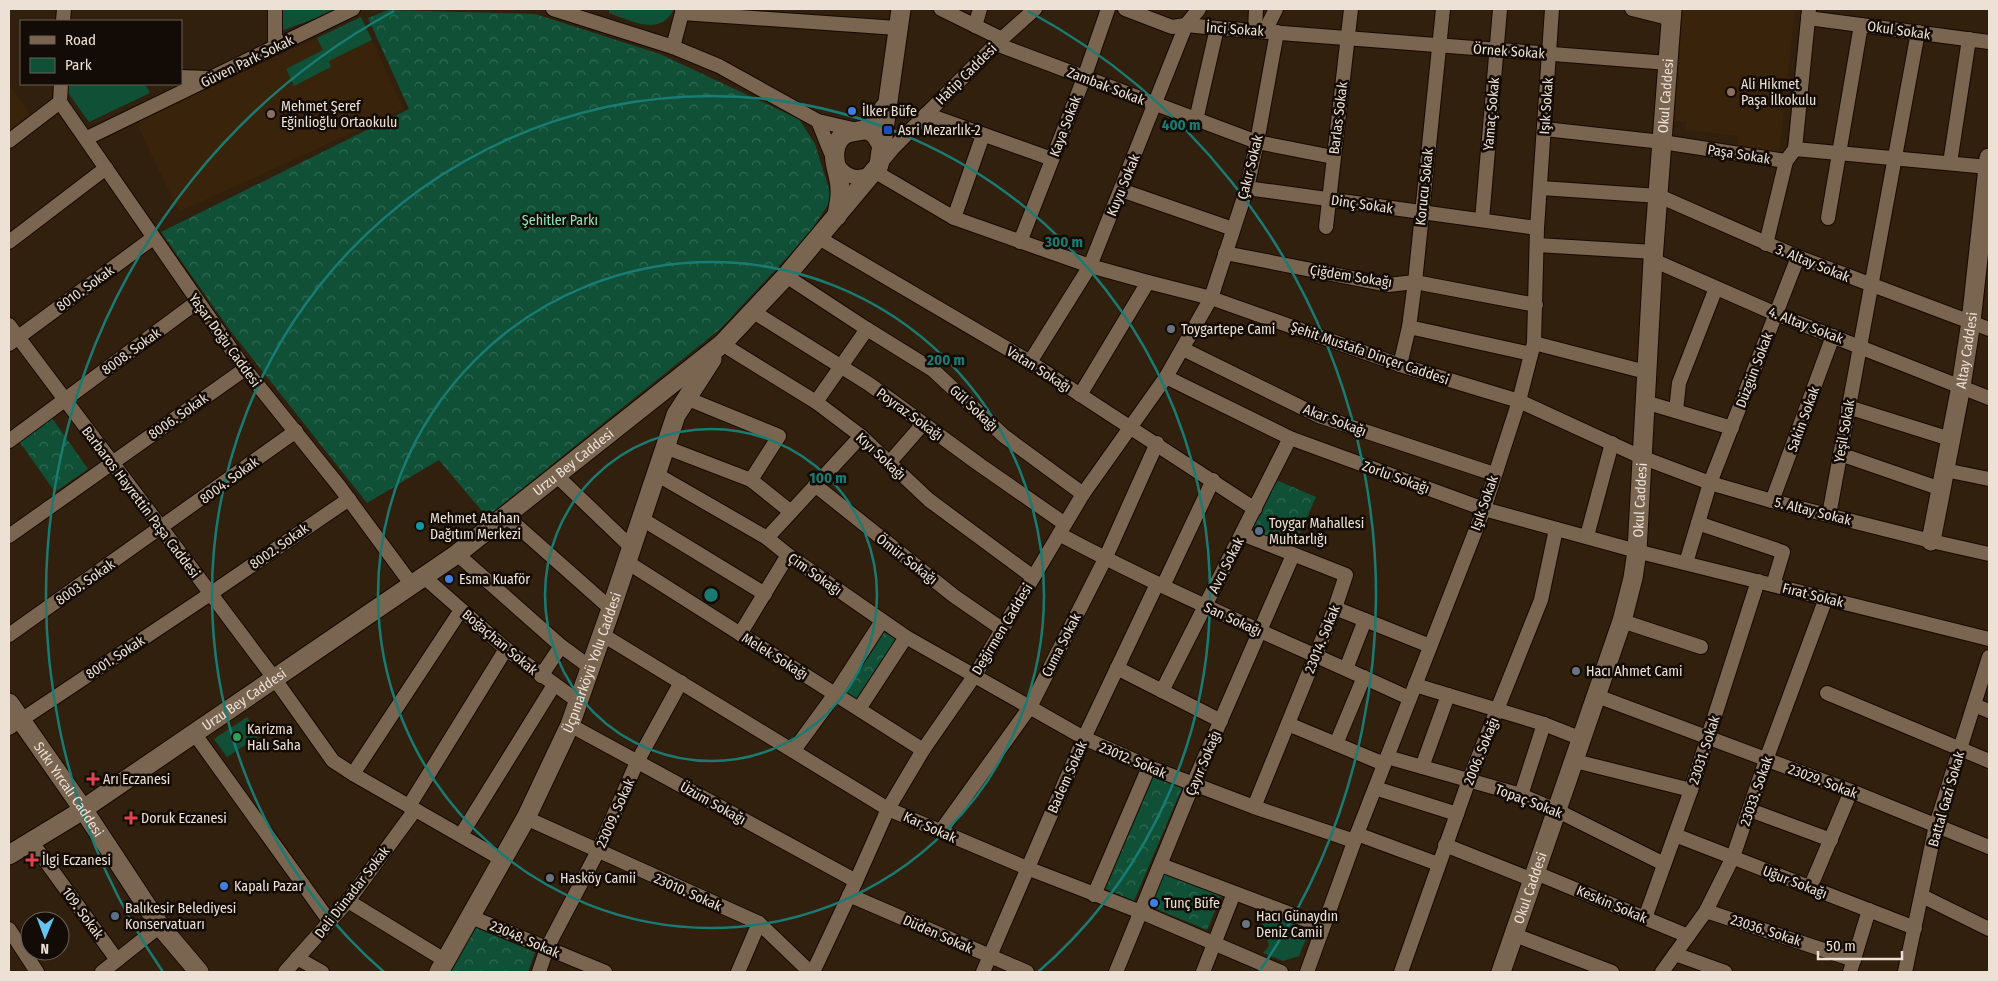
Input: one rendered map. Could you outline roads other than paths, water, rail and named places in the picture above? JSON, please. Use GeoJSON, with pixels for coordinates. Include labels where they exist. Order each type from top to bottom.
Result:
{"type":"FeatureCollection","features":[{"type":"Feature","properties":{"kind":"main road"},"geometry":{"type":"LineString","coordinates":[[878,161],[901,9]]}},
{"type":"Feature","properties":{"kind":"main road","name":"Okul Caddesi"},"geometry":{"type":"LineString","coordinates":[[1502,972],[1622,621],[1637,551],[1646,372],[1672,14]]}},
{"type":"Feature","properties":{"kind":"main road"},"geometry":{"type":"LineString","coordinates":[[838,216],[840,188],[834,154],[839,140],[845,135],[869,129],[876,124],[887,102]]}},
{"type":"Feature","properties":{"kind":"main road","name":"Urzu Bey Caddesi"},"geometry":{"type":"LineString","coordinates":[[9,855],[83,809],[458,554],[557,476],[722,344],[786,276],[838,216],[878,161]]}},
{"type":"Feature","properties":{"kind":"main road","name":"Altay Caddesi"},"geometry":{"type":"LineString","coordinates":[[1931,541],[1961,386],[1989,163]]}},
{"type":"Feature","properties":{"kind":"main road","name":"Üçpınarköyü Yolu Caddesi"},"geometry":{"type":"LineString","coordinates":[[442,967],[526,818],[570,725],[630,555],[676,415],[722,344]]}},
{"type":"Feature","properties":{"kind":"main road","name":"Sıtkı Yırcalı Caddesi"},"geometry":{"type":"LineString","coordinates":[[9,703],[15,724],[83,809],[160,926],[199,972]]}},
{"type":"Feature","properties":{"kind":"street"},"geometry":{"type":"LineString","coordinates":[[275,9],[275,47]]}},
{"type":"Feature","properties":{"kind":"street","name":"Güven Park Sokak"},"geometry":{"type":"LineString","coordinates":[[87,138],[353,9]]}},
{"type":"Feature","properties":{"kind":"street"},"geometry":{"type":"LineString","coordinates":[[553,9],[674,46],[719,66],[818,121],[872,136],[878,161],[860,177],[845,173],[836,162],[818,121]]}},
{"type":"Feature","properties":{"kind":"street","name":"Zambak Sokak"},"geometry":{"type":"LineString","coordinates":[[940,9],[975,26],[999,41],[1084,78],[1257,142],[1333,157]]}},
{"type":"Feature","properties":{"kind":"street"},"geometry":{"type":"LineString","coordinates":[[975,26],[980,9]]}},
{"type":"Feature","properties":{"kind":"street","name":"Hatip Caddesi"},"geometry":{"type":"LineString","coordinates":[[878,161],[999,41],[1035,9]]}},
{"type":"Feature","properties":{"kind":"street","name":"Kaya Sokak"},"geometry":{"type":"LineString","coordinates":[[1020,242],[1084,78],[1108,9]]}},
{"type":"Feature","properties":{"kind":"street","name":"İnci Sokak"},"geometry":{"type":"LineString","coordinates":[[1125,9],[1172,27],[1186,25],[1349,38]]}},
{"type":"Feature","properties":{"kind":"street","name":"Kuyu Sokak"},"geometry":{"type":"LineString","coordinates":[[1030,362],[1090,266],[1156,105],[1186,25],[1199,9]]}},
{"type":"Feature","properties":{"kind":"street"},"geometry":{"type":"LineString","coordinates":[[1256,9],[1266,31]]}},
{"type":"Feature","properties":{"kind":"street"},"geometry":{"type":"LineString","coordinates":[[1266,31],[1276,9]]}},
{"type":"Feature","properties":{"kind":"street","name":"Barlas Sokak"},"geometry":{"type":"LineString","coordinates":[[1326,227],[1351,9]]}},
{"type":"Feature","properties":{"kind":"street","name":"Korucu Sokak"},"geometry":{"type":"LineString","coordinates":[[1400,365],[1409,327],[1415,282],[1443,9]]}},
{"type":"Feature","properties":{"kind":"street","name":"Yamaç Sokak"},"geometry":{"type":"LineString","coordinates":[[1482,220],[1500,9]]}},
{"type":"Feature","properties":{"kind":"street","name":"Işık Sokak"},"geometry":{"type":"LineString","coordinates":[[1306,972],[1412,691],[1484,509],[1519,401],[1533,349],[1536,305],[1537,228],[1552,9]]}},
{"type":"Feature","properties":{"kind":"street"},"geometry":{"type":"LineString","coordinates":[[1632,9],[1672,14]]}},
{"type":"Feature","properties":{"kind":"street"},"geometry":{"type":"LineString","coordinates":[[674,46],[683,11],[897,28]]}},
{"type":"Feature","properties":{"kind":"street"},"geometry":{"type":"LineString","coordinates":[[1809,13],[1796,149],[1950,163],[1989,163]]}},
{"type":"Feature","properties":{"kind":"street","name":"Okul Sokak"},"geometry":{"type":"LineString","coordinates":[[1809,13],[1861,25],[1989,42]]}},
{"type":"Feature","properties":{"kind":"street"},"geometry":{"type":"LineString","coordinates":[[1828,218],[1861,25]]}},
{"type":"Feature","properties":{"kind":"street"},"geometry":{"type":"LineString","coordinates":[[1196,120],[1217,28]]}},
{"type":"Feature","properties":{"kind":"street","name":"Çakır Sokak"},"geometry":{"type":"LineString","coordinates":[[1211,298],[1232,229],[1247,188],[1257,142],[1266,31]]}},
{"type":"Feature","properties":{"kind":"street","name":"Yeşil Sokak"},"geometry":{"type":"LineString","coordinates":[[1829,515],[1918,32]]}},
{"type":"Feature","properties":{"kind":"street","name":"Örnek Sokak"},"geometry":{"type":"LineString","coordinates":[[1349,38],[1668,63]]}},
{"type":"Feature","properties":{"kind":"street"},"geometry":{"type":"LineString","coordinates":[[1950,163],[1970,39]]}},
{"type":"Feature","properties":{"kind":"street"},"geometry":{"type":"LineString","coordinates":[[182,77],[211,78]]}},
{"type":"Feature","properties":{"kind":"street"},"geometry":{"type":"LineString","coordinates":[[9,141],[60,102],[60,85]]}},
{"type":"Feature","properties":{"kind":"street","name":"Yaşar Doğu Caddesi"},"geometry":{"type":"LineString","coordinates":[[60,102],[87,138],[153,238],[245,369],[349,499],[418,581]]}},
{"type":"Feature","properties":{"kind":"street"},"geometry":{"type":"LineString","coordinates":[[926,114],[1052,159]]}},
{"type":"Feature","properties":{"kind":"street","name":"Paşa Sokak"},"geometry":{"type":"LineString","coordinates":[[1545,129],[1662,142],[1786,162],[1796,149]]}},
{"type":"Feature","properties":{"kind":"street"},"geometry":{"type":"LineString","coordinates":[[954,218],[984,135]]}},
{"type":"Feature","properties":{"kind":"street","name":"Şehit Mustafa Dinçer Caddesi"},"geometry":{"type":"LineString","coordinates":[[878,161],[954,218],[1090,266],[1211,298],[1400,365],[1519,401],[1641,457]]}},
{"type":"Feature","properties":{"kind":"street"},"geometry":{"type":"LineString","coordinates":[[1766,244],[1786,162]]}},
{"type":"Feature","properties":{"kind":"street"},"geometry":{"type":"LineString","coordinates":[[9,242],[106,168]]}},
{"type":"Feature","properties":{"kind":"street","name":"Dinç Sokak"},"geometry":{"type":"LineString","coordinates":[[1247,188],[1537,228]]}},
{"type":"Feature","properties":{"kind":"street"},"geometry":{"type":"LineString","coordinates":[[1541,188],[1659,196]]}},
{"type":"Feature","properties":{"kind":"street"},"geometry":{"type":"LineString","coordinates":[[1121,190],[1232,229]]}},
{"type":"Feature","properties":{"kind":"street","name":"3. Altay Sokak"},"geometry":{"type":"LineString","coordinates":[[1659,196],[1798,257],[1989,330]]}},
{"type":"Feature","properties":{"kind":"street","name":"8010. Sokak"},"geometry":{"type":"LineString","coordinates":[[13,341],[153,238]]}},
{"type":"Feature","properties":{"kind":"street","name":"Vatan Sokağı"},"geometry":{"type":"LineString","coordinates":[[819,238],[1030,362],[1254,508]]}},
{"type":"Feature","properties":{"kind":"street"},"geometry":{"type":"LineString","coordinates":[[1537,245],[1654,256]]}},
{"type":"Feature","properties":{"kind":"street","name":"Çiğdem Sokağı"},"geometry":{"type":"LineString","coordinates":[[1225,253],[1388,285],[1415,282],[1536,305]]}},
{"type":"Feature","properties":{"kind":"street","name":"4. Altay Sokak"},"geometry":{"type":"LineString","coordinates":[[1654,256],[1716,288],[1776,314],[1989,398]]}},
{"type":"Feature","properties":{"kind":"street","name":"Düzgün Sokak"},"geometry":{"type":"LineString","coordinates":[[1686,563],[1710,483],[1798,257]]}},
{"type":"Feature","properties":{"kind":"street","name":"Gül Sokağı"},"geometry":{"type":"LineString","coordinates":[[786,276],[933,370],[1004,436],[1083,494]]}},
{"type":"Feature","properties":{"kind":"street"},"geometry":{"type":"LineString","coordinates":[[1080,395],[1148,282]]}},
{"type":"Feature","properties":{"kind":"street"},"geometry":{"type":"LineString","coordinates":[[1676,411],[1679,384],[1716,288]]}},
{"type":"Feature","properties":{"kind":"street","name":"Değirmen Caddesi"},"geometry":{"type":"LineString","coordinates":[[812,972],[888,809],[924,750],[975,675],[1083,494],[1166,377],[1211,298]]}},
{"type":"Feature","properties":{"kind":"street","name":"8008. Sokak"},"geometry":{"type":"LineString","coordinates":[[9,440],[198,302]]}},
{"type":"Feature","properties":{"kind":"street","name":"Poyraz Sokağı"},"geometry":{"type":"LineString","coordinates":[[752,311],[842,365],[924,424],[1062,529]]}},
{"type":"Feature","properties":{"kind":"street","name":"Barbaros Hayrettin Paşa Caddesi"},"geometry":{"type":"LineString","coordinates":[[9,325],[13,341],[64,400],[274,678],[334,761],[353,774],[503,860]]}},
{"type":"Feature","properties":{"kind":"street"},"geometry":{"type":"LineString","coordinates":[[1409,327],[1533,349],[1646,372]]}},
{"type":"Feature","properties":{"kind":"street"},"geometry":{"type":"LineString","coordinates":[[816,402],[867,329]]}},
{"type":"Feature","properties":{"kind":"street","name":"Sakin Sokak"},"geometry":{"type":"LineString","coordinates":[[1772,501],[1833,336]]}},
{"type":"Feature","properties":{"kind":"street","name":"Kıyı Sokağı"},"geometry":{"type":"LineString","coordinates":[[722,344],[816,402],[861,436],[929,500],[1033,577]]}},
{"type":"Feature","properties":{"kind":"street","name":"Akar Sokağı"},"geometry":{"type":"LineString","coordinates":[[1183,349],[1318,416],[1494,474]]}},
{"type":"Feature","properties":{"kind":"street","name":"8006. Sokak"},"geometry":{"type":"LineString","coordinates":[[9,536],[245,369]]}},
{"type":"Feature","properties":{"kind":"street","name":"Zorlu Sokağı"},"geometry":{"type":"LineString","coordinates":[[1166,377],[1290,438],[1484,509],[1637,551]]}},
{"type":"Feature","properties":{"kind":"street"},"geometry":{"type":"LineString","coordinates":[[686,398],[779,436],[752,480]]}},
{"type":"Feature","properties":{"kind":"street"},"geometry":{"type":"LineString","coordinates":[[1645,402],[1732,428]]}},
{"type":"Feature","properties":{"kind":"street"},"geometry":{"type":"LineString","coordinates":[[1848,407],[1950,439]]}},
{"type":"Feature","properties":{"kind":"street"},"geometry":{"type":"LineString","coordinates":[[889,463],[924,424]]}},
{"type":"Feature","properties":{"kind":"street","name":"8004. Sokak"},"geometry":{"type":"LineString","coordinates":[[161,528],[296,431]]}},
{"type":"Feature","properties":{"kind":"street"},"geometry":{"type":"LineString","coordinates":[[767,538],[861,436]]}},
{"type":"Feature","properties":{"kind":"street","name":"Avcı Sokak"},"geometry":{"type":"LineString","coordinates":[[1162,691],[1290,438]]}},
{"type":"Feature","properties":{"kind":"street"},"geometry":{"type":"LineString","coordinates":[[1587,536],[1612,443]]}},
{"type":"Feature","properties":{"kind":"street","name":"Cuma Sokak"},"geometry":{"type":"LineString","coordinates":[[940,832],[1030,707],[1105,559],[1157,444]]}},
{"type":"Feature","properties":{"kind":"street"},"geometry":{"type":"LineString","coordinates":[[665,447],[752,480],[791,512]]}},
{"type":"Feature","properties":{"kind":"street"},"geometry":{"type":"LineString","coordinates":[[1840,454],[1942,489]]}},
{"type":"Feature","properties":{"kind":"street","name":"5. Altay Sokak"},"geometry":{"type":"LineString","coordinates":[[1641,457],[1710,483],[1772,501],[1989,554]]}},
{"type":"Feature","properties":{"kind":"street"},"geometry":{"type":"LineString","coordinates":[[1945,470],[1989,479]]}},
{"type":"Feature","properties":{"kind":"street","name":"Çim Sokağı"},"geometry":{"type":"LineString","coordinates":[[656,474],[767,538],[788,555],[906,638],[975,675]]}},
{"type":"Feature","properties":{"kind":"street","name":"Melek Sokağı"},"geometry":{"type":"LineString","coordinates":[[557,476],[630,555],[740,634],[924,750]]}},
{"type":"Feature","properties":{"kind":"street","name":"Badem Sokak"},"geometry":{"type":"LineString","coordinates":[[983,972],[1116,668],[1213,480]]}},
{"type":"Feature","properties":{"kind":"street","name":"Ömür Sokağı"},"geometry":{"type":"LineString","coordinates":[[815,485],[954,596],[1002,629]]}},
{"type":"Feature","properties":{"kind":"street","name":"8002. Sokak"},"geometry":{"type":"LineString","coordinates":[[210,594],[349,499]]}},
{"type":"Feature","properties":{"kind":"street"},"geometry":{"type":"LineString","coordinates":[[506,516],[611,609]]}},
{"type":"Feature","properties":{"kind":"street"},"geometry":{"type":"LineString","coordinates":[[642,519],[765,594]]}},
{"type":"Feature","properties":{"kind":"street"},"geometry":{"type":"LineString","coordinates":[[1698,524],[1783,552],[1773,585]]}},
{"type":"Feature","properties":{"kind":"street","name":"8003. Sokak"},"geometry":{"type":"LineString","coordinates":[[9,635],[161,528]]}},
{"type":"Feature","properties":{"kind":"street","name":"San Sokağı"},"geometry":{"type":"LineString","coordinates":[[1062,529],[1105,559],[1260,632],[1364,677],[1412,691],[1448,695],[1544,724],[1582,739]]}},
{"type":"Feature","properties":{"kind":"street","name":"2006. Sokağı"},"geometry":{"type":"LineString","coordinates":[[1401,972],[1469,780],[1541,600],[1556,529]]}},
{"type":"Feature","properties":{"kind":"street","name":"23014. Sokak"},"geometry":{"type":"LineString","coordinates":[[1242,534],[1346,575],[1316,656],[1254,807]]}},
{"type":"Feature","properties":{"kind":"street","name":"Fırat Sokak"},"geometry":{"type":"LineString","coordinates":[[1637,551],[1989,638]]}},
{"type":"Feature","properties":{"kind":"street"},"geometry":{"type":"LineString","coordinates":[[458,554],[561,646],[591,668]]}},
{"type":"Feature","properties":{"kind":"street"},"geometry":{"type":"LineString","coordinates":[[740,634],[788,555]]}},
{"type":"Feature","properties":{"kind":"street","name":"Çayır Sokağı"},"geometry":{"type":"LineString","coordinates":[[1116,972],[1193,784],[1293,555]]}},
{"type":"Feature","properties":{"kind":"street","name":"Boğaçhan Sokak"},"geometry":{"type":"LineString","coordinates":[[418,581],[461,610],[506,649],[579,702]]}},
{"type":"Feature","properties":{"kind":"street","name":"23031. Sokak"},"geometry":{"type":"LineString","coordinates":[[1645,918],[1691,790],[1758,581]]}},
{"type":"Feature","properties":{"kind":"street","name":"8001. Sokak"},"geometry":{"type":"LineString","coordinates":[[15,724],[210,594]]}},
{"type":"Feature","properties":{"kind":"street","name":"23033. Sokak"},"geometry":{"type":"LineString","coordinates":[[1662,972],[1706,911],[1733,857],[1766,760],[1826,598]]}},
{"type":"Feature","properties":{"kind":"street"},"geometry":{"type":"LineString","coordinates":[[1335,608],[1430,646]]}},
{"type":"Feature","properties":{"kind":"street"},"geometry":{"type":"LineString","coordinates":[[353,774],[461,610]]}},
{"type":"Feature","properties":{"kind":"street"},"geometry":{"type":"LineString","coordinates":[[1346,669],[1365,620]]}},
{"type":"Feature","properties":{"kind":"street"},"geometry":{"type":"LineString","coordinates":[[794,750],[835,694],[882,621]]}},
{"type":"Feature","properties":{"kind":"street"},"geometry":{"type":"LineString","coordinates":[[1622,621],[1700,648]]}},
{"type":"Feature","properties":{"kind":"street","name":"Kar Sokak"},"geometry":{"type":"LineString","coordinates":[[602,635],[794,750],[888,809],[1027,868],[1141,912],[1281,972]]}},
{"type":"Feature","properties":{"kind":"street"},"geometry":{"type":"LineString","coordinates":[[859,709],[906,638]]}},
{"type":"Feature","properties":{"kind":"street"},"geometry":{"type":"LineString","coordinates":[[541,676],[561,646]]}},
{"type":"Feature","properties":{"kind":"street","name":"Deli Dünadar Sokak"},"geometry":{"type":"LineString","coordinates":[[285,972],[348,901],[412,808],[506,649]]}},
{"type":"Feature","properties":{"kind":"street","name":"Battal Gazi Sokak"},"geometry":{"type":"LineString","coordinates":[[1910,970],[1915,928],[1936,825],[1989,657]]}},
{"type":"Feature","properties":{"kind":"street"},"geometry":{"type":"LineString","coordinates":[[1116,668],[1221,720]]}},
{"type":"Feature","properties":{"kind":"street","name":"23012. Sokak"},"geometry":{"type":"LineString","coordinates":[[975,675],[1084,738],[1149,768],[1254,807],[1438,864]]}},
{"type":"Feature","properties":{"kind":"street"},"geometry":{"type":"LineString","coordinates":[[1336,744],[1364,677]]}},
{"type":"Feature","properties":{"kind":"street","name":"23009. Sokak"},"geometry":{"type":"LineString","coordinates":[[539,972],[546,948],[598,851],[637,762],[681,682]]}},
{"type":"Feature","properties":{"kind":"street"},"geometry":{"type":"LineString","coordinates":[[461,835],[554,685]]}},
{"type":"Feature","properties":{"kind":"street"},"geometry":{"type":"LineString","coordinates":[[1827,693],[1989,761]]}},
{"type":"Feature","properties":{"kind":"street"},"geometry":{"type":"LineString","coordinates":[[1422,767],[1448,695]]}},
{"type":"Feature","properties":{"kind":"street","name":"23029. Sokak"},"geometry":{"type":"LineString","coordinates":[[1597,696],[1851,791],[1989,848]]}},
{"type":"Feature","properties":{"kind":"street"},"geometry":{"type":"LineString","coordinates":[[1974,705],[1989,711]]}},
{"type":"Feature","properties":{"kind":"street","name":"Topaç Sokak"},"geometry":{"type":"LineString","coordinates":[[1288,724],[1336,744],[1386,760],[1422,767],[1521,795],[1558,811],[1664,864]]}},
{"type":"Feature","properties":{"kind":"street"},"geometry":{"type":"LineString","coordinates":[[1521,795],[1544,724]]}},
{"type":"Feature","properties":{"kind":"street","name":"Üzüm Sokağı"},"geometry":{"type":"LineString","coordinates":[[570,725],[856,881]]}},
{"type":"Feature","properties":{"kind":"street"},"geometry":{"type":"LineString","coordinates":[[194,733],[330,922]]}},
{"type":"Feature","properties":{"kind":"street"},"geometry":{"type":"LineString","coordinates":[[1575,761],[1691,790]]}},
{"type":"Feature","properties":{"kind":"street"},"geometry":{"type":"LineString","coordinates":[[1094,895],[1149,768]]}},
{"type":"Feature","properties":{"kind":"street"},"geometry":{"type":"LineString","coordinates":[[1375,788],[1457,814]]}},
{"type":"Feature","properties":{"kind":"street"},"geometry":{"type":"LineString","coordinates":[[1810,888],[1851,791]]}},
{"type":"Feature","properties":{"kind":"street"},"geometry":{"type":"LineString","coordinates":[[1750,810],[1831,840]]}},
{"type":"Feature","properties":{"kind":"street","name":"23010. Sokak"},"geometry":{"type":"LineString","coordinates":[[526,818],[759,923],[812,972]]}},
{"type":"Feature","properties":{"kind":"street","name":"Uğur Sokağı"},"geometry":{"type":"LineString","coordinates":[[1675,834],[1915,928]]}},
{"type":"Feature","properties":{"kind":"street","name":"109. Sokak"},"geometry":{"type":"LineString","coordinates":[[31,841],[117,960]]}},
{"type":"Feature","properties":{"kind":"street","name":"Keskin Sokak"},"geometry":{"type":"LineString","coordinates":[[1445,845],[1535,876],[1688,936]]}},
{"type":"Feature","properties":{"kind":"street"},"geometry":{"type":"LineString","coordinates":[[1161,865],[1322,926]]}},
{"type":"Feature","properties":{"kind":"street"},"geometry":{"type":"LineString","coordinates":[[1204,972],[1234,892]]}},
{"type":"Feature","properties":{"kind":"street","name":"Düden Sokak"},"geometry":{"type":"LineString","coordinates":[[849,895],[1027,972]]}},
{"type":"Feature","properties":{"kind":"street"},"geometry":{"type":"LineString","coordinates":[[1922,896],[1989,929]]}},
{"type":"Feature","properties":{"kind":"street"},"geometry":{"type":"LineString","coordinates":[[348,901],[442,967]]}},
{"type":"Feature","properties":{"kind":"street"},"geometry":{"type":"LineString","coordinates":[[1852,966],[1869,910]]}},
{"type":"Feature","properties":{"kind":"street","name":"23036. Sokak"},"geometry":{"type":"LineString","coordinates":[[1706,911],[1852,966]]}},
{"type":"Feature","properties":{"kind":"street","name":"23048. Sokak"},"geometry":{"type":"LineString","coordinates":[[471,917],[605,972]]}},
{"type":"Feature","properties":{"kind":"street"},"geometry":{"type":"LineString","coordinates":[[738,972],[759,923]]}},
{"type":"Feature","properties":{"kind":"street"},"geometry":{"type":"LineString","coordinates":[[102,972],[160,926]]}},
{"type":"Feature","properties":{"kind":"street"},"geometry":{"type":"LineString","coordinates":[[9,929],[37,972]]}},
{"type":"Feature","properties":{"kind":"street"},"geometry":{"type":"LineString","coordinates":[[1515,935],[1612,972]]}},
{"type":"Feature","properties":{"kind":"street"},"geometry":{"type":"LineString","coordinates":[[1675,954],[1725,972]]}},
{"type":"Feature","properties":{"kind":"street"},"geometry":{"type":"LineString","coordinates":[[297,958],[322,972]]}},
{"type":"Feature","properties":{"kind":"place","name":"Ali Hikmet Paşa İlkokulu"},"geometry":{"type":"Point","coordinates":[1731,92]}},
{"type":"Feature","properties":{"kind":"place","name":"İlker Büfe"},"geometry":{"type":"Point","coordinates":[852,111]}},
{"type":"Feature","properties":{"kind":"place","name":"Mehmet Şeref Eğinlioğlu Ortaokulu"},"geometry":{"type":"Point","coordinates":[271,114]}},
{"type":"Feature","properties":{"kind":"place","name":"Asri Mezarlık-2"},"geometry":{"type":"Point","coordinates":[888,130]}},
{"type":"Feature","properties":{"kind":"place","name":"Toygartepe Cami"},"geometry":{"type":"Point","coordinates":[1171,329]}},
{"type":"Feature","properties":{"kind":"place","name":"Mehmet Atahan Dağıtım Merkezi"},"geometry":{"type":"Point","coordinates":[420,526]}},
{"type":"Feature","properties":{"kind":"place","name":"Toygar Mahallesi Muhtarlığı"},"geometry":{"type":"Point","coordinates":[1259,531]}},
{"type":"Feature","properties":{"kind":"place","name":"Esma Kuaför"},"geometry":{"type":"Point","coordinates":[449,579]}},
{"type":"Feature","properties":{"kind":"place","name":"Hacı Ahmet Cami"},"geometry":{"type":"Point","coordinates":[1576,671]}},
{"type":"Feature","properties":{"kind":"place","name":"Karizma Halı Saha"},"geometry":{"type":"Point","coordinates":[237,737]}},
{"type":"Feature","properties":{"kind":"place","name":"Arı Eczanesi"},"geometry":{"type":"Point","coordinates":[93,779]}},
{"type":"Feature","properties":{"kind":"place","name":"Doruk Eczanesi"},"geometry":{"type":"Point","coordinates":[131,818]}},
{"type":"Feature","properties":{"kind":"place","name":"İlgi Eczanesi"},"geometry":{"type":"Point","coordinates":[32,860]}},
{"type":"Feature","properties":{"kind":"place","name":"Hasköy Camii"},"geometry":{"type":"Point","coordinates":[550,878]}},
{"type":"Feature","properties":{"kind":"place","name":"Kapalı Pazar"},"geometry":{"type":"Point","coordinates":[224,886]}},
{"type":"Feature","properties":{"kind":"place","name":"Tunç Büfe"},"geometry":{"type":"Point","coordinates":[1154,903]}},
{"type":"Feature","properties":{"kind":"place","name":"Balıkesir Belediyesi Konservatuarı"},"geometry":{"type":"Point","coordinates":[115,916]}},
{"type":"Feature","properties":{"kind":"place","name":"Hacı Günaydın Deniz Camii"},"geometry":{"type":"Point","coordinates":[1246,924]}},
{"type":"Feature","properties":{"kind":"park label","name":"Şehitler Parkı"},"geometry":{"type":"Point","coordinates":[560,220]}}]}
